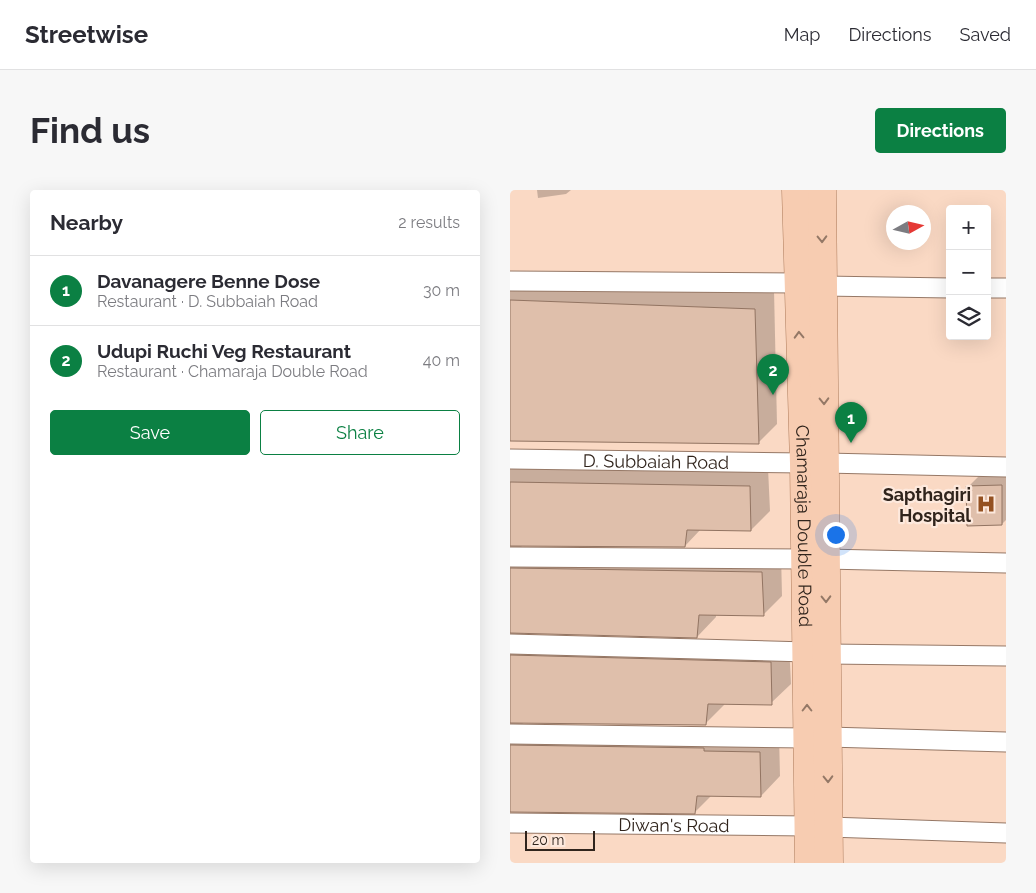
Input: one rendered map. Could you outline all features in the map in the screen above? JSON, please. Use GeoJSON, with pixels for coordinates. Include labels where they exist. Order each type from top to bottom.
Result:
{"type":"FeatureCollection","features":[{"type":"Feature","properties":{"kind":"main road","name":"Chamaraja Double Road"},"geometry":{"type":"LineString","coordinates":[[796,190],[810,284],[819,827],[829,863]]}},
{"type":"Feature","properties":{"kind":"main road","name":"Chamaraja Double Road"},"geometry":{"type":"LineString","coordinates":[[810,284],[822,190]]}},
{"type":"Feature","properties":{"kind":"main road","name":"Chamaraja Double Road"},"geometry":{"type":"LineString","coordinates":[[809,863],[819,827]]}},
{"type":"Feature","properties":{"kind":"street"},"geometry":{"type":"LineString","coordinates":[[510,281],[810,284],[946,288]]}},
{"type":"Feature","properties":{"kind":"street"},"geometry":{"type":"LineString","coordinates":[[991,288],[1006,288]]}},
{"type":"Feature","properties":{"kind":"street","name":"D. Subbaiah Road"},"geometry":{"type":"LineString","coordinates":[[510,459],[1006,466]]}},
{"type":"Feature","properties":{"kind":"street"},"geometry":{"type":"LineString","coordinates":[[510,556],[1006,563]]}},
{"type":"Feature","properties":{"kind":"street"},"geometry":{"type":"LineString","coordinates":[[510,644],[817,653],[1006,656]]}},
{"type":"Feature","properties":{"kind":"street"},"geometry":{"type":"LineString","coordinates":[[510,734],[1006,742]]}},
{"type":"Feature","properties":{"kind":"street","name":"Diwan's Road"},"geometry":{"type":"LineString","coordinates":[[510,823],[819,827],[1006,833]]}},
{"type":"Feature","properties":{"kind":"building"},"geometry":{"type":"Polygon","coordinates":[[[510,300],[755,309],[759,444],[510,441],[510,300]]]}},
{"type":"Feature","properties":{"kind":"building"},"geometry":{"type":"Polygon","coordinates":[[[510,482],[750,486],[751,531],[687,530],[685,547],[510,546],[510,482]]]}},
{"type":"Feature","properties":{"kind":"building"},"geometry":{"type":"Polygon","coordinates":[[[1002,485],[1002,525],[967,526],[966,486],[1002,485]]]}},
{"type":"Feature","properties":{"kind":"building"},"geometry":{"type":"Polygon","coordinates":[[[510,568],[762,572],[764,616],[699,615],[697,638],[510,633],[510,568]]]}},
{"type":"Feature","properties":{"kind":"building"},"geometry":{"type":"Polygon","coordinates":[[[510,655],[771,662],[772,705],[708,704],[706,725],[510,723],[510,655]]]}},
{"type":"Feature","properties":{"kind":"building"},"geometry":{"type":"Polygon","coordinates":[[[510,745],[704,748],[704,751],[760,752],[761,797],[697,796],[695,814],[510,812],[510,745]]]}},
{"type":"Feature","properties":{"kind":"place","name":"Udupi Ruchi Veg Restaurant"},"geometry":{"type":"Point","coordinates":[773,395]}},
{"type":"Feature","properties":{"kind":"place","name":"Davanagere Benne Dose"},"geometry":{"type":"Point","coordinates":[851,443]}},
{"type":"Feature","properties":{"kind":"place","name":"Sapthagiri Hospital"},"geometry":{"type":"Point","coordinates":[986,504]}}]}
